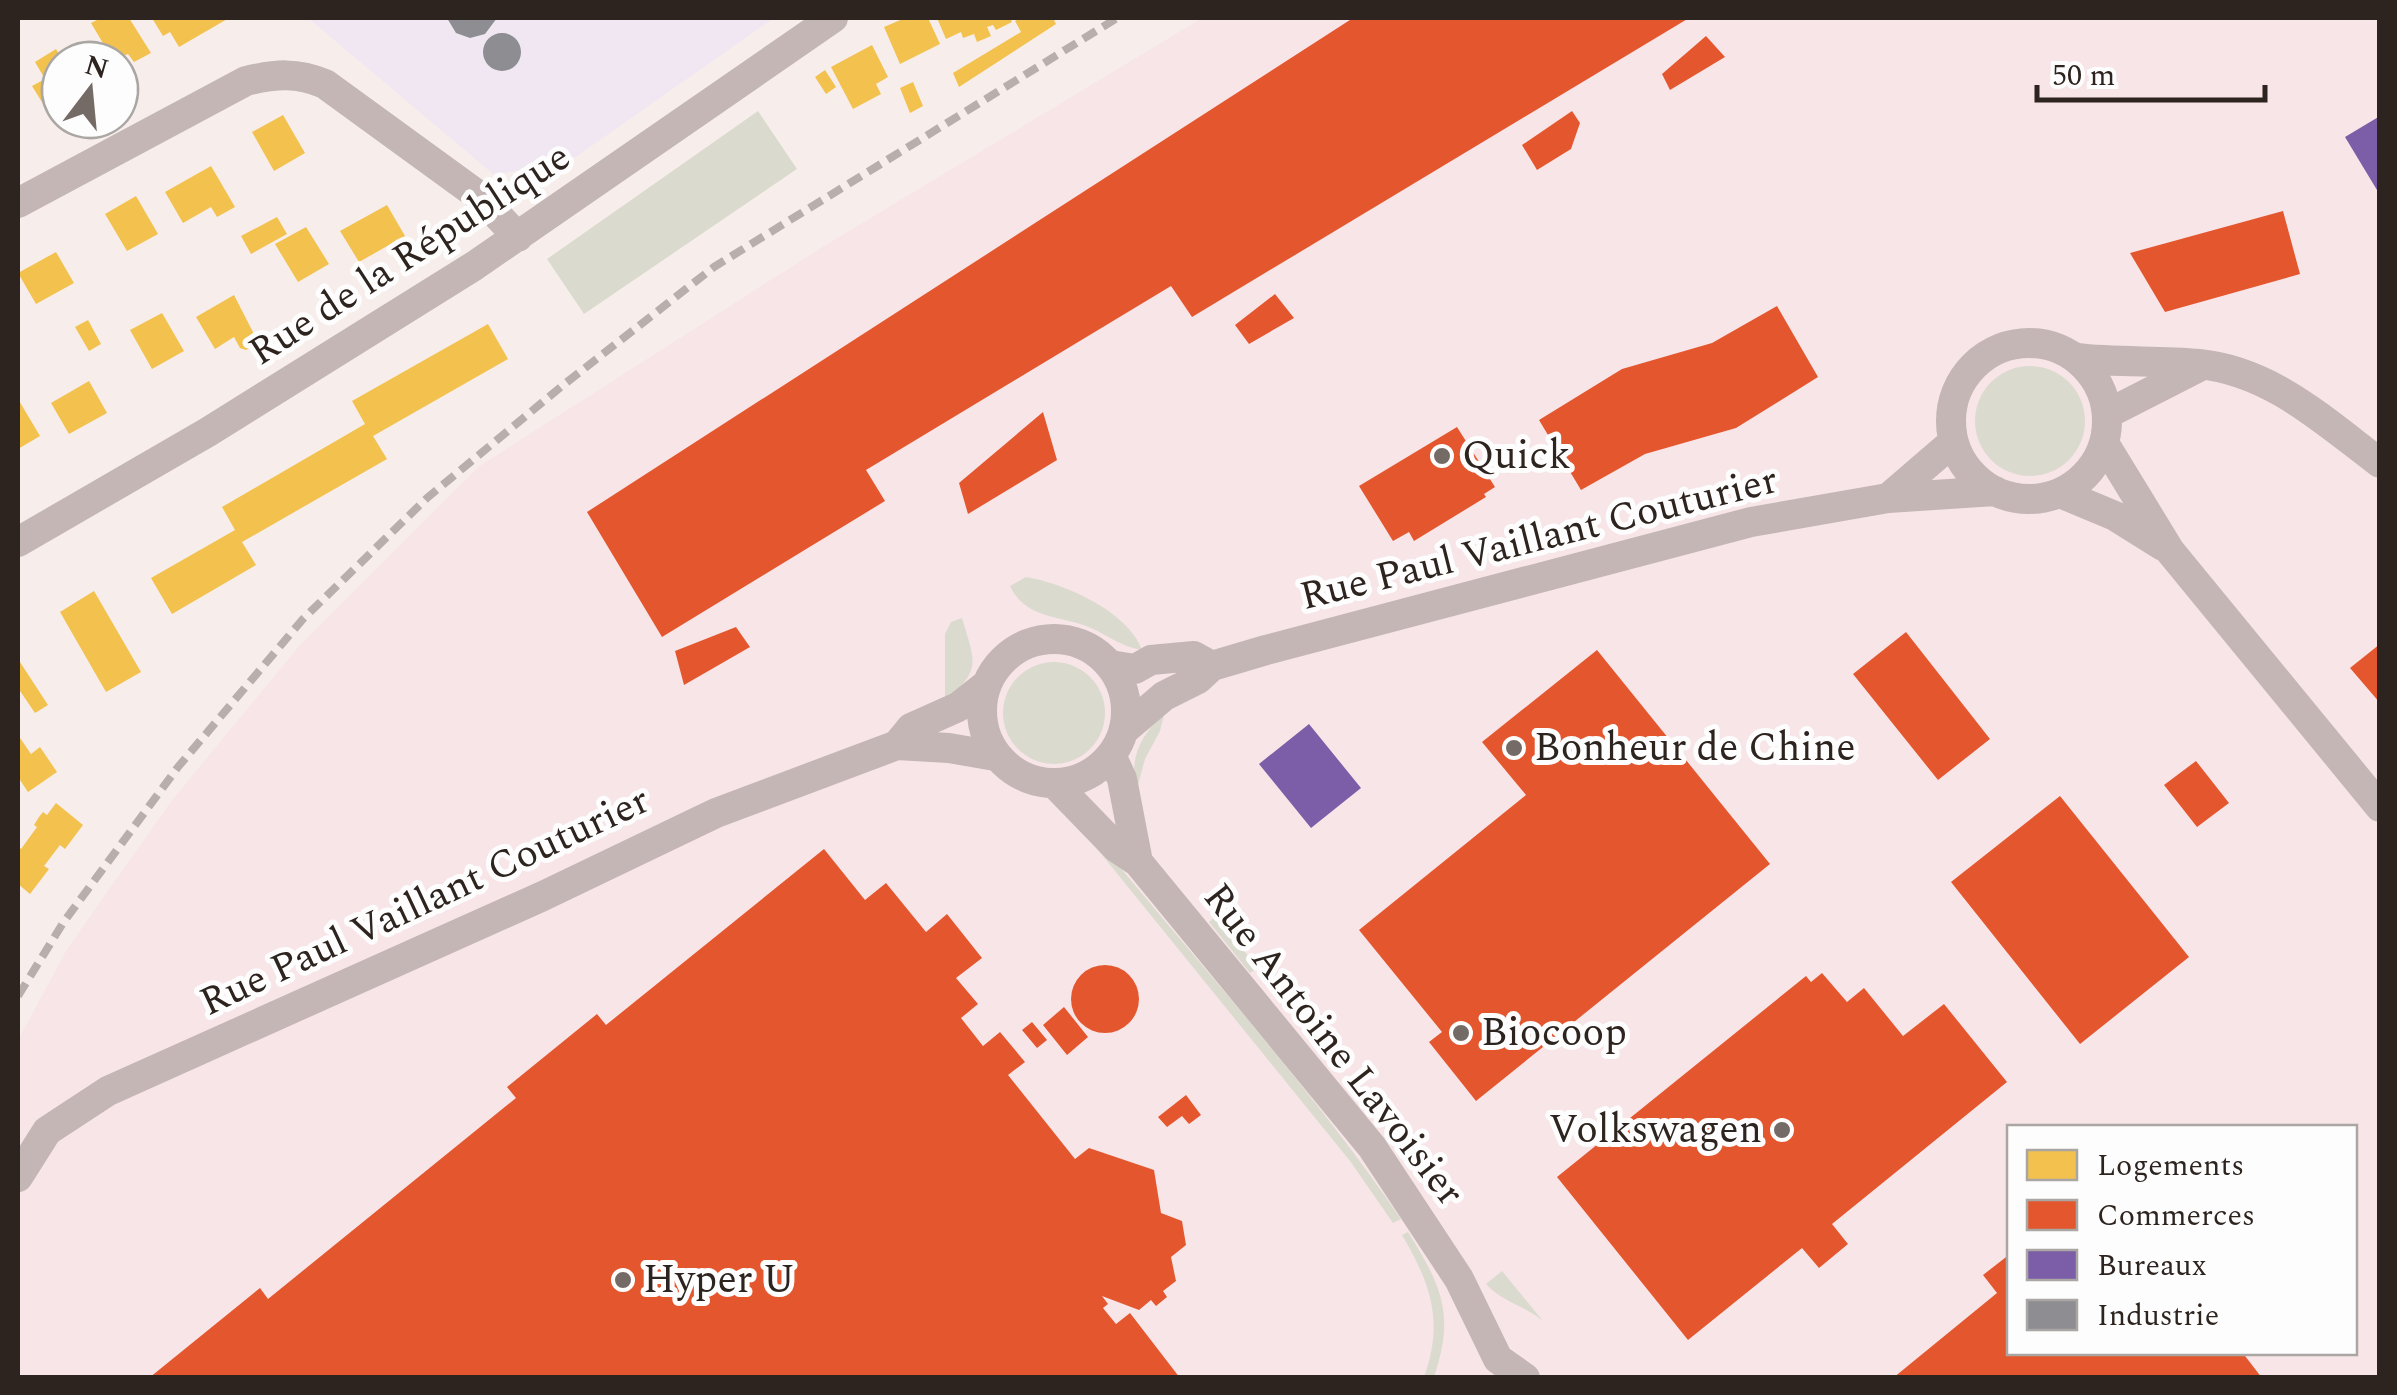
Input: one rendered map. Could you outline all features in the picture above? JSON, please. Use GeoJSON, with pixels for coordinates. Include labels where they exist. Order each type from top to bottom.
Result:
{"type":"FeatureCollection","features":[{"type":"Feature","properties":{"kind":"street","name":"Rue de la République"},"geometry":{"type":"LineString","coordinates":[[18,542],[208,432],[518,237],[834,18]]}},
{"type":"Feature","properties":{"kind":"street"},"geometry":{"type":"LineString","coordinates":[[18,203],[246,81],[278,73],[307,76],[325,84],[479,196],[518,237]]}},
{"type":"Feature","properties":{"kind":"street"},"geometry":{"type":"LineString","coordinates":[[2203,364],[2106,429],[2088,473],[2060,493],[2038,499],[2016,498],[1995,491],[1969,471],[1953,442],[1952,408],[1956,392],[1974,364],[1986,355],[2014,344],[2036,342],[2057,347],[2076,358],[2092,374],[2102,393],[2106,429],[2170,550],[2380,807]]}},
{"type":"Feature","properties":{"kind":"street"},"geometry":{"type":"LineString","coordinates":[[2076,358],[2203,364],[2249,376],[2288,394],[2380,463]]}},
{"type":"Feature","properties":{"kind":"street"},"geometry":{"type":"LineString","coordinates":[[1888,498],[1953,442]]}},
{"type":"Feature","properties":{"kind":"street","name":"Rue Paul Vaillant Couturier"},"geometry":{"type":"LineString","coordinates":[[1118,743],[1164,696],[1198,679],[1212,666],[1751,522],[1888,498],[1995,491]]}},
{"type":"Feature","properties":{"kind":"street"},"geometry":{"type":"LineString","coordinates":[[2060,493],[2114,516],[2170,550]]}},
{"type":"Feature","properties":{"kind":"street"},"geometry":{"type":"LineString","coordinates":[[1059,638],[1078,642],[1110,664],[1126,698],[1118,743],[1096,770],[1076,780],[1054,783],[1030,779],[995,756],[982,722],[982,705],[986,685],[1008,654],[1039,640],[1059,638]]}},
{"type":"Feature","properties":{"kind":"street","name":"Rue Paul Vaillant Couturier"},"geometry":{"type":"LineString","coordinates":[[1110,664],[1135,669],[1151,660],[1194,656],[1212,666]]}},
{"type":"Feature","properties":{"kind":"street","name":"Rue Paul Vaillant Couturier"},"geometry":{"type":"LineString","coordinates":[[897,745],[911,728],[958,707],[986,685]]}},
{"type":"Feature","properties":{"kind":"street","name":"Rue Antoine Lavoisier"},"geometry":{"type":"LineString","coordinates":[[1118,743],[1138,862]]}},
{"type":"Feature","properties":{"kind":"street","name":"Rue Paul Vaillant Couturier"},"geometry":{"type":"LineString","coordinates":[[18,1177],[47,1132],[108,1090],[543,896],[716,813],[897,745],[995,756]]}},
{"type":"Feature","properties":{"kind":"street","name":"Rue Antoine Lavoisier"},"geometry":{"type":"LineString","coordinates":[[1054,783],[1117,848],[1138,862],[1372,1147],[1459,1280],[1498,1360],[1526,1378]]}},
{"type":"Feature","properties":{"kind":"shaded area"},"geometry":{"type":"Polygon","coordinates":[[[308,18],[774,18],[563,166],[493,174],[308,18]]]}},
{"type":"Feature","properties":{"kind":"shaded area"},"geometry":{"type":"Polygon","coordinates":[[[1202,18],[2379,18],[2379,1377],[18,1378],[18,1040],[67,949],[172,800],[300,645],[478,467],[824,246],[1202,18]]]}},
{"type":"Feature","properties":{"kind":"shaded area"},"geometry":{"type":"Polygon","coordinates":[[[758,111],[797,169],[584,314],[547,259],[758,111]]]}},
{"type":"Feature","properties":{"kind":"shaded area"},"geometry":{"type":"Polygon","coordinates":[[[2030,366],[2051,370],[2069,382],[2081,400],[2085,421],[2081,442],[2069,460],[2051,472],[2030,476],[2009,472],[1991,460],[1979,442],[1975,421],[1979,400],[1991,382],[2009,370],[2030,366]]]}},
{"type":"Feature","properties":{"kind":"shaded area"},"geometry":{"type":"Polygon","coordinates":[[[1026,577],[1076,593],[1110,612],[1135,636],[1142,650],[1025,605],[1010,586],[1026,577]]]}},
{"type":"Feature","properties":{"kind":"shaded area"},"geometry":{"type":"Polygon","coordinates":[[[962,618],[972,665],[965,682],[945,703],[945,634],[951,622],[962,618]]]}},
{"type":"Feature","properties":{"kind":"shaded area"},"geometry":{"type":"Polygon","coordinates":[[[1054,662],[1074,666],[1090,677],[1101,693],[1105,713],[1101,733],[1090,749],[1074,760],[1054,764],[1034,760],[1018,749],[1007,733],[1003,713],[1007,693],[1018,677],[1034,666],[1054,662]]]}},
{"type":"Feature","properties":{"kind":"shaded area"},"geometry":{"type":"Polygon","coordinates":[[[1164,715],[1137,789],[1134,768],[1138,748],[1164,715]]]}},
{"type":"Feature","properties":{"kind":"shaded area"},"geometry":{"type":"Polygon","coordinates":[[[1099,842],[1292,1074],[1401,1219],[1393,1223],[1350,1161],[1094,845],[1099,842]]]}},
{"type":"Feature","properties":{"kind":"shaded area"},"geometry":{"type":"Polygon","coordinates":[[[1216,916],[1258,968],[1250,973],[1209,922],[1216,916]]]}},
{"type":"Feature","properties":{"kind":"shaded area"},"geometry":{"type":"Polygon","coordinates":[[[1408,1232],[1442,1302],[1444,1336],[1434,1377],[1424,1377],[1433,1338],[1431,1304],[1420,1270],[1402,1235],[1408,1232]]]}},
{"type":"Feature","properties":{"kind":"shaded area"},"geometry":{"type":"Polygon","coordinates":[[[1502,1271],[1543,1321],[1486,1284],[1502,1271]]]}},
{"type":"Feature","properties":{"kind":"building: Logements"},"geometry":{"type":"Polygon","coordinates":[[[101,18],[129,18],[151,53],[140,59],[140,40],[101,40],[91,23],[101,18]]]}},
{"type":"Feature","properties":{"kind":"building: Logements"},"geometry":{"type":"Polygon","coordinates":[[[152,18],[229,18],[179,47],[170,32],[163,36],[152,18]]]}},
{"type":"Feature","properties":{"kind":"building: Logements"},"geometry":{"type":"Polygon","coordinates":[[[905,18],[928,18],[940,44],[900,64],[884,27],[905,18]]]}},
{"type":"Feature","properties":{"kind":"building: Logements"},"geometry":{"type":"Polygon","coordinates":[[[937,18],[1010,18],[1012,22],[996,30],[993,25],[987,27],[991,36],[977,42],[974,34],[963,38],[961,32],[946,39],[937,18]]]}},
{"type":"Feature","properties":{"kind":"building: Logements"},"geometry":{"type":"Polygon","coordinates":[[[1053,18],[1056,24],[959,87],[953,73],[1021,32],[1015,21],[1053,18]]]}},
{"type":"Feature","properties":{"kind":"building: Logements"},"geometry":{"type":"Polygon","coordinates":[[[872,45],[888,77],[876,84],[881,94],[853,109],[831,67],[872,45]]]}},
{"type":"Feature","properties":{"kind":"building: Logements"},"geometry":{"type":"Polygon","coordinates":[[[825,70],[836,87],[826,94],[815,77],[825,70]]]}},
{"type":"Feature","properties":{"kind":"building: Logements"},"geometry":{"type":"Polygon","coordinates":[[[40,82],[40,99],[32,86],[40,82]]]}},
{"type":"Feature","properties":{"kind":"building: Logements"},"geometry":{"type":"Polygon","coordinates":[[[913,82],[923,106],[910,113],[900,88],[913,82]]]}},
{"type":"Feature","properties":{"kind":"building: Logements"},"geometry":{"type":"Polygon","coordinates":[[[283,115],[305,153],[274,171],[252,132],[283,115]]]}},
{"type":"Feature","properties":{"kind":"building: Logements"},"geometry":{"type":"Polygon","coordinates":[[[211,166],[235,207],[217,217],[211,207],[183,223],[165,192],[211,166]]]}},
{"type":"Feature","properties":{"kind":"building: Logements"},"geometry":{"type":"Polygon","coordinates":[[[136,196],[158,234],[127,251],[105,214],[136,196]]]}},
{"type":"Feature","properties":{"kind":"building: Logements"},"geometry":{"type":"Polygon","coordinates":[[[387,205],[405,236],[359,262],[340,231],[387,205]]]}},
{"type":"Feature","properties":{"kind":"building: Logements"},"geometry":{"type":"Polygon","coordinates":[[[277,217],[287,234],[251,254],[241,236],[277,217]]]}},
{"type":"Feature","properties":{"kind":"building: Logements"},"geometry":{"type":"Polygon","coordinates":[[[306,227],[329,264],[298,282],[275,244],[306,227]]]}},
{"type":"Feature","properties":{"kind":"building: Logements"},"geometry":{"type":"Polygon","coordinates":[[[56,252],[74,283],[36,304],[18,273],[56,252]]]}},
{"type":"Feature","properties":{"kind":"building: Logements"},"geometry":{"type":"Polygon","coordinates":[[[234,295],[258,342],[246,350],[240,348],[234,337],[215,349],[196,317],[234,295]]]}},
{"type":"Feature","properties":{"kind":"building: Logements"},"geometry":{"type":"Polygon","coordinates":[[[162,313],[184,351],[152,369],[130,330],[162,313]]]}},
{"type":"Feature","properties":{"kind":"building: Logements"},"geometry":{"type":"Polygon","coordinates":[[[88,320],[101,344],[89,351],[75,327],[88,320]]]}},
{"type":"Feature","properties":{"kind":"building: Logements"},"geometry":{"type":"Polygon","coordinates":[[[488,324],[508,359],[373,436],[387,459],[242,542],[256,565],[172,614],[151,578],[235,530],[222,507],[365,424],[352,401],[488,324]]]}},
{"type":"Feature","properties":{"kind":"building: Logements"},"geometry":{"type":"Polygon","coordinates":[[[89,381],[107,413],[69,434],[51,403],[89,381]]]}},
{"type":"Feature","properties":{"kind":"building: Logements"},"geometry":{"type":"Polygon","coordinates":[[[18,399],[40,436],[18,449],[18,399]]]}},
{"type":"Feature","properties":{"kind":"building: Logements"},"geometry":{"type":"Polygon","coordinates":[[[94,591],[141,672],[106,692],[60,612],[94,591]]]}},
{"type":"Feature","properties":{"kind":"building: Logements"},"geometry":{"type":"Polygon","coordinates":[[[18,659],[48,705],[35,713],[18,688],[18,659]]]}},
{"type":"Feature","properties":{"kind":"building: Logements"},"geometry":{"type":"Polygon","coordinates":[[[18,735],[31,754],[40,747],[57,772],[28,792],[18,782],[18,735]]]}},
{"type":"Feature","properties":{"kind":"building: Logements"},"geometry":{"type":"Polygon","coordinates":[[[56,803],[83,825],[65,849],[60,845],[44,866],[49,869],[30,894],[18,884],[18,846],[21,849],[37,827],[34,825],[39,817],[43,812],[47,815],[56,803]]]}},
{"type":"Feature","properties":{"kind":"building: Commerces"},"geometry":{"type":"Polygon","coordinates":[[[1353,18],[1689,18],[1192,317],[1171,286],[866,470],[885,501],[662,637],[587,512],[1353,18]]]}},
{"type":"Feature","properties":{"kind":"building: Commerces"},"geometry":{"type":"Polygon","coordinates":[[[1706,36],[1725,57],[1670,90],[1662,74],[1706,36]]]}},
{"type":"Feature","properties":{"kind":"building: Commerces"},"geometry":{"type":"Polygon","coordinates":[[[1572,111],[1580,123],[1571,149],[1537,170],[1522,145],[1572,111]]]}},
{"type":"Feature","properties":{"kind":"building: Commerces"},"geometry":{"type":"Polygon","coordinates":[[[2283,211],[2300,274],[2165,312],[2130,253],[2283,211]]]}},
{"type":"Feature","properties":{"kind":"building: Commerces"},"geometry":{"type":"Polygon","coordinates":[[[1275,294],[1294,318],[1249,344],[1235,325],[1275,294]]]}},
{"type":"Feature","properties":{"kind":"building: Commerces"},"geometry":{"type":"Polygon","coordinates":[[[1777,306],[1818,377],[1736,428],[1645,454],[1581,490],[1539,420],[1622,369],[1712,343],[1777,306]]]}},
{"type":"Feature","properties":{"kind":"building: Commerces"},"geometry":{"type":"Polygon","coordinates":[[[1043,412],[1057,460],[968,514],[959,483],[1043,412]]]}},
{"type":"Feature","properties":{"kind":"building: Commerces","name":"Quick"},"geometry":{"type":"Polygon","coordinates":[[[1457,427],[1495,487],[1484,494],[1486,497],[1414,541],[1409,532],[1393,541],[1359,486],[1457,427]]]}},
{"type":"Feature","properties":{"kind":"building: Commerces"},"geometry":{"type":"Polygon","coordinates":[[[736,627],[750,647],[684,685],[675,651],[736,627]]]}},
{"type":"Feature","properties":{"kind":"building: Commerces"},"geometry":{"type":"Polygon","coordinates":[[[1906,632],[1990,739],[1938,780],[1853,674],[1906,632]]]}},
{"type":"Feature","properties":{"kind":"building: Commerces"},"geometry":{"type":"Polygon","coordinates":[[[2380,644],[2380,703],[2350,668],[2380,644]]]}},
{"type":"Feature","properties":{"kind":"building: Commerces"},"geometry":{"type":"Polygon","coordinates":[[[1597,650],[1770,864],[1476,1101],[1429,1042],[1442,1032],[1359,930],[1526,795],[1482,742],[1597,650]]]}},
{"type":"Feature","properties":{"kind":"building: Commerces"},"geometry":{"type":"Polygon","coordinates":[[[2196,761],[2229,803],[2197,827],[2164,785],[2196,761]]]}},
{"type":"Feature","properties":{"kind":"building: Commerces"},"geometry":{"type":"Polygon","coordinates":[[[2060,796],[2189,957],[2080,1044],[1951,882],[2060,796]]]}},
{"type":"Feature","properties":{"kind":"building: Commerces"},"geometry":{"type":"Polygon","coordinates":[[[824,849],[865,900],[886,883],[926,932],[947,914],[982,958],[956,978],[978,1004],[961,1018],[983,1046],[1000,1032],[1025,1062],[1008,1075],[1075,1159],[1089,1148],[1154,1170],[1161,1213],[1182,1221],[1186,1245],[1171,1257],[1176,1281],[1163,1291],[1167,1297],[1156,1306],[1151,1300],[1139,1310],[1102,1296],[1108,1304],[1103,1308],[1116,1324],[1130,1313],[1180,1378],[149,1378],[260,1288],[268,1299],[516,1098],[507,1087],[597,1014],[606,1025],[824,849]]]}},
{"type":"Feature","properties":{"kind":"building: Commerces"},"geometry":{"type":"Polygon","coordinates":[[[1105,965],[1129,975],[1139,999],[1129,1023],[1105,1033],[1081,1023],[1071,999],[1081,975],[1105,965]]]}},
{"type":"Feature","properties":{"kind":"building: Commerces","name":"Volkswagen"},"geometry":{"type":"Polygon","coordinates":[[[1822,973],[1847,1002],[1864,988],[1903,1036],[1944,1004],[2007,1082],[1832,1224],[1848,1244],[1819,1268],[1802,1248],[1688,1340],[1557,1177],[1806,976],[1811,982],[1822,973]]]}},
{"type":"Feature","properties":{"kind":"building: Commerces"},"geometry":{"type":"Polygon","coordinates":[[[1064,1007],[1088,1037],[1067,1055],[1043,1025],[1064,1007]]]}},
{"type":"Feature","properties":{"kind":"building: Commerces"},"geometry":{"type":"Polygon","coordinates":[[[1032,1022],[1047,1040],[1037,1048],[1022,1030],[1032,1022]]]}},
{"type":"Feature","properties":{"kind":"building: Commerces"},"geometry":{"type":"Polygon","coordinates":[[[1186,1095],[1201,1115],[1189,1124],[1182,1116],[1167,1127],[1158,1117],[1186,1095]]]}},
{"type":"Feature","properties":{"kind":"building: Commerces"},"geometry":{"type":"Polygon","coordinates":[[[2007,1256],[2007,1355],[2244,1355],[2262,1378],[1893,1378],[1997,1293],[1983,1275],[2007,1256]]]}},
{"type":"Feature","properties":{"kind":"building: Bureaux"},"geometry":{"type":"Polygon","coordinates":[[[2380,116],[2380,195],[2345,137],[2380,116]]]}},
{"type":"Feature","properties":{"kind":"building: Bureaux"},"geometry":{"type":"Polygon","coordinates":[[[1309,724],[1361,788],[1311,828],[1259,764],[1309,724]]]}},
{"type":"Feature","properties":{"kind":"building: Industrie"},"geometry":{"type":"Polygon","coordinates":[[[447,18],[497,18],[485,34],[470,38],[456,33],[447,18]]]}},
{"type":"Feature","properties":{"kind":"building: Industrie"},"geometry":{"type":"Polygon","coordinates":[[[502,33],[516,38],[521,52],[516,66],[502,71],[488,66],[483,52],[488,38],[502,33]]]}},
{"type":"Feature","properties":{"kind":"railway"},"geometry":{"type":"LineString","coordinates":[[18,996],[63,923],[178,767],[303,619],[427,498],[714,267],[1117,18]]}},
{"type":"Feature","properties":{"kind":"place","name":"Quick"},"geometry":{"type":"Point","coordinates":[1442,456]}},
{"type":"Feature","properties":{"kind":"place","name":"Bonheur de Chine"},"geometry":{"type":"Point","coordinates":[1514,748]}},
{"type":"Feature","properties":{"kind":"place","name":"Biocoop"},"geometry":{"type":"Point","coordinates":[1461,1033]}},
{"type":"Feature","properties":{"kind":"place","name":"Volkswagen"},"geometry":{"type":"Point","coordinates":[1782,1130]}},
{"type":"Feature","properties":{"kind":"place","name":"Hyper U"},"geometry":{"type":"Point","coordinates":[623,1280]}}]}
